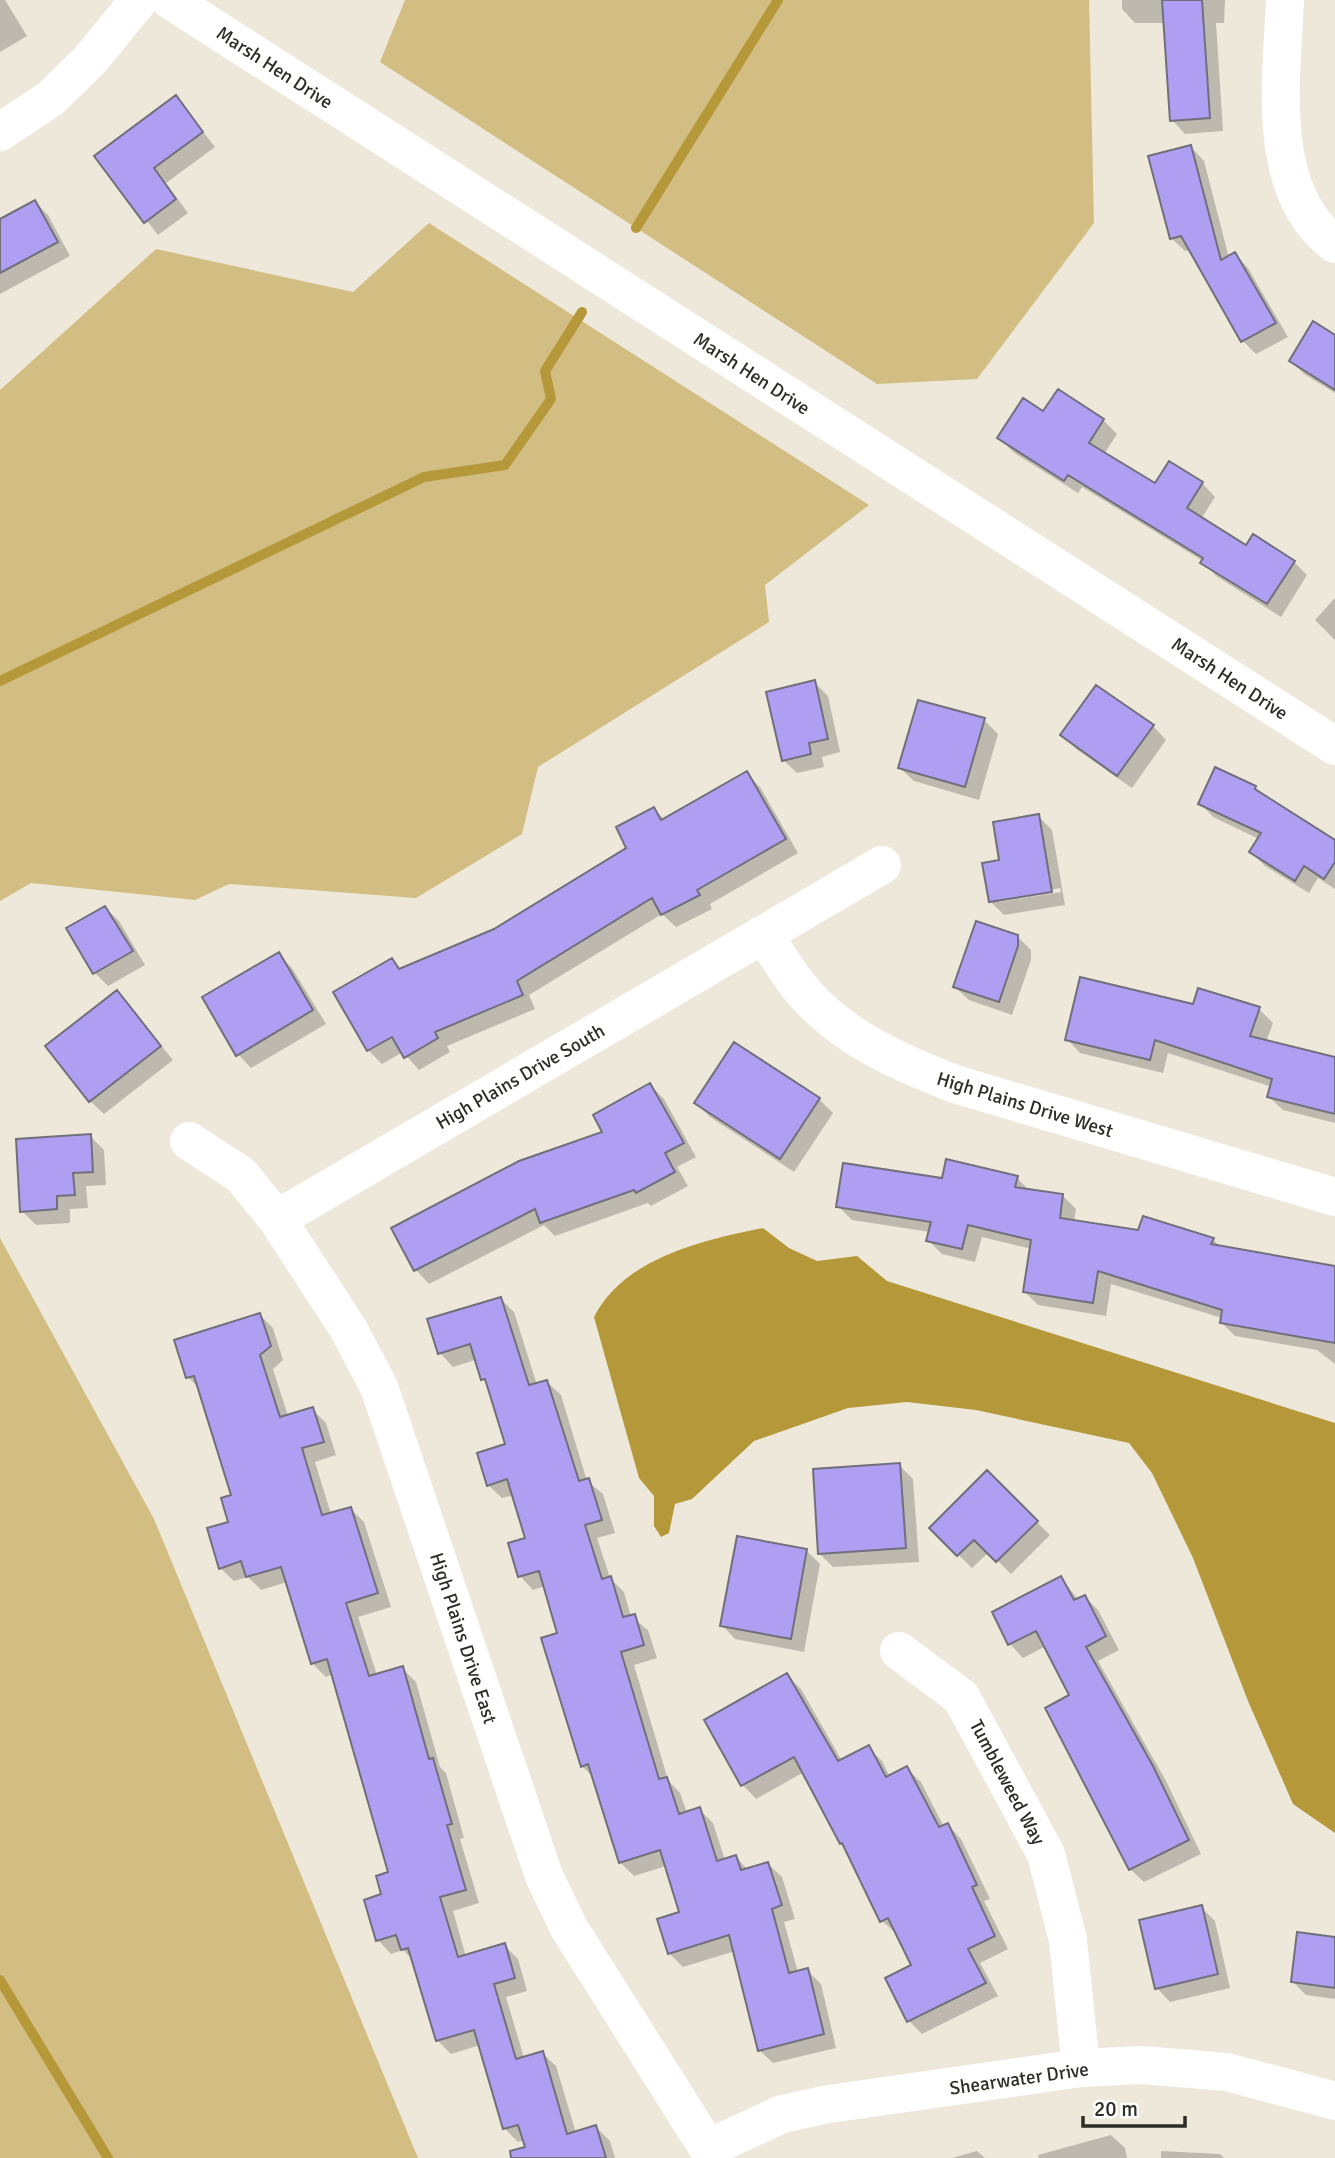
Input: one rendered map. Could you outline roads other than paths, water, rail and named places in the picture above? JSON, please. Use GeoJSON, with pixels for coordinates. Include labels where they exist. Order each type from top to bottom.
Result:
{"type":"FeatureCollection","features":[{"type":"Feature","properties":{"kind":"street"},"geometry":{"type":"LineString","coordinates":[[0,132],[50,99],[90,60],[139,0]]}},
{"type":"Feature","properties":{"kind":"street","name":"Marsh Hen Drive"},"geometry":{"type":"LineString","coordinates":[[170,0],[1335,746]]}},
{"type":"Feature","properties":{"kind":"street"},"geometry":{"type":"LineString","coordinates":[[1285,0],[1283,140],[1291,183],[1303,212],[1335,244]]}},
{"type":"Feature","properties":{"kind":"street","name":"High Plains Drive South"},"geometry":{"type":"LineString","coordinates":[[277,1219],[882,865]]}},
{"type":"Feature","properties":{"kind":"street","name":"High Plains Drive West"},"geometry":{"type":"LineString","coordinates":[[763,934],[807,996],[845,1029],[898,1062],[955,1084],[1335,1197]]}},
{"type":"Feature","properties":{"kind":"street","name":"High Plains Drive East"},"geometry":{"type":"LineString","coordinates":[[189,1142],[241,1175],[277,1219],[349,1330],[379,1387],[544,1875],[569,1928],[711,2153]]}},
{"type":"Feature","properties":{"kind":"street","name":"Tumbleweed Way"},"geometry":{"type":"LineString","coordinates":[[899,1651],[961,1698],[1031,1820],[1046,1854],[1068,1940],[1082,2068]]}},
{"type":"Feature","properties":{"kind":"street","name":"Shearwater Drive"},"geometry":{"type":"LineString","coordinates":[[711,2153],[782,2115],[829,2104],[1082,2068],[1141,2064],[1227,2072],[1335,2101]]}},
{"type":"Feature","properties":{"kind":"waterway"},"geometry":{"type":"LineString","coordinates":[[636,228],[778,0]]}},
{"type":"Feature","properties":{"kind":"waterway"},"geometry":{"type":"LineString","coordinates":[[0,681],[424,477],[505,465],[551,399],[545,371],[582,312]]}},
{"type":"Feature","properties":{"kind":"waterway"},"geometry":{"type":"LineString","coordinates":[[0,1980],[108,2158]]}}]}
